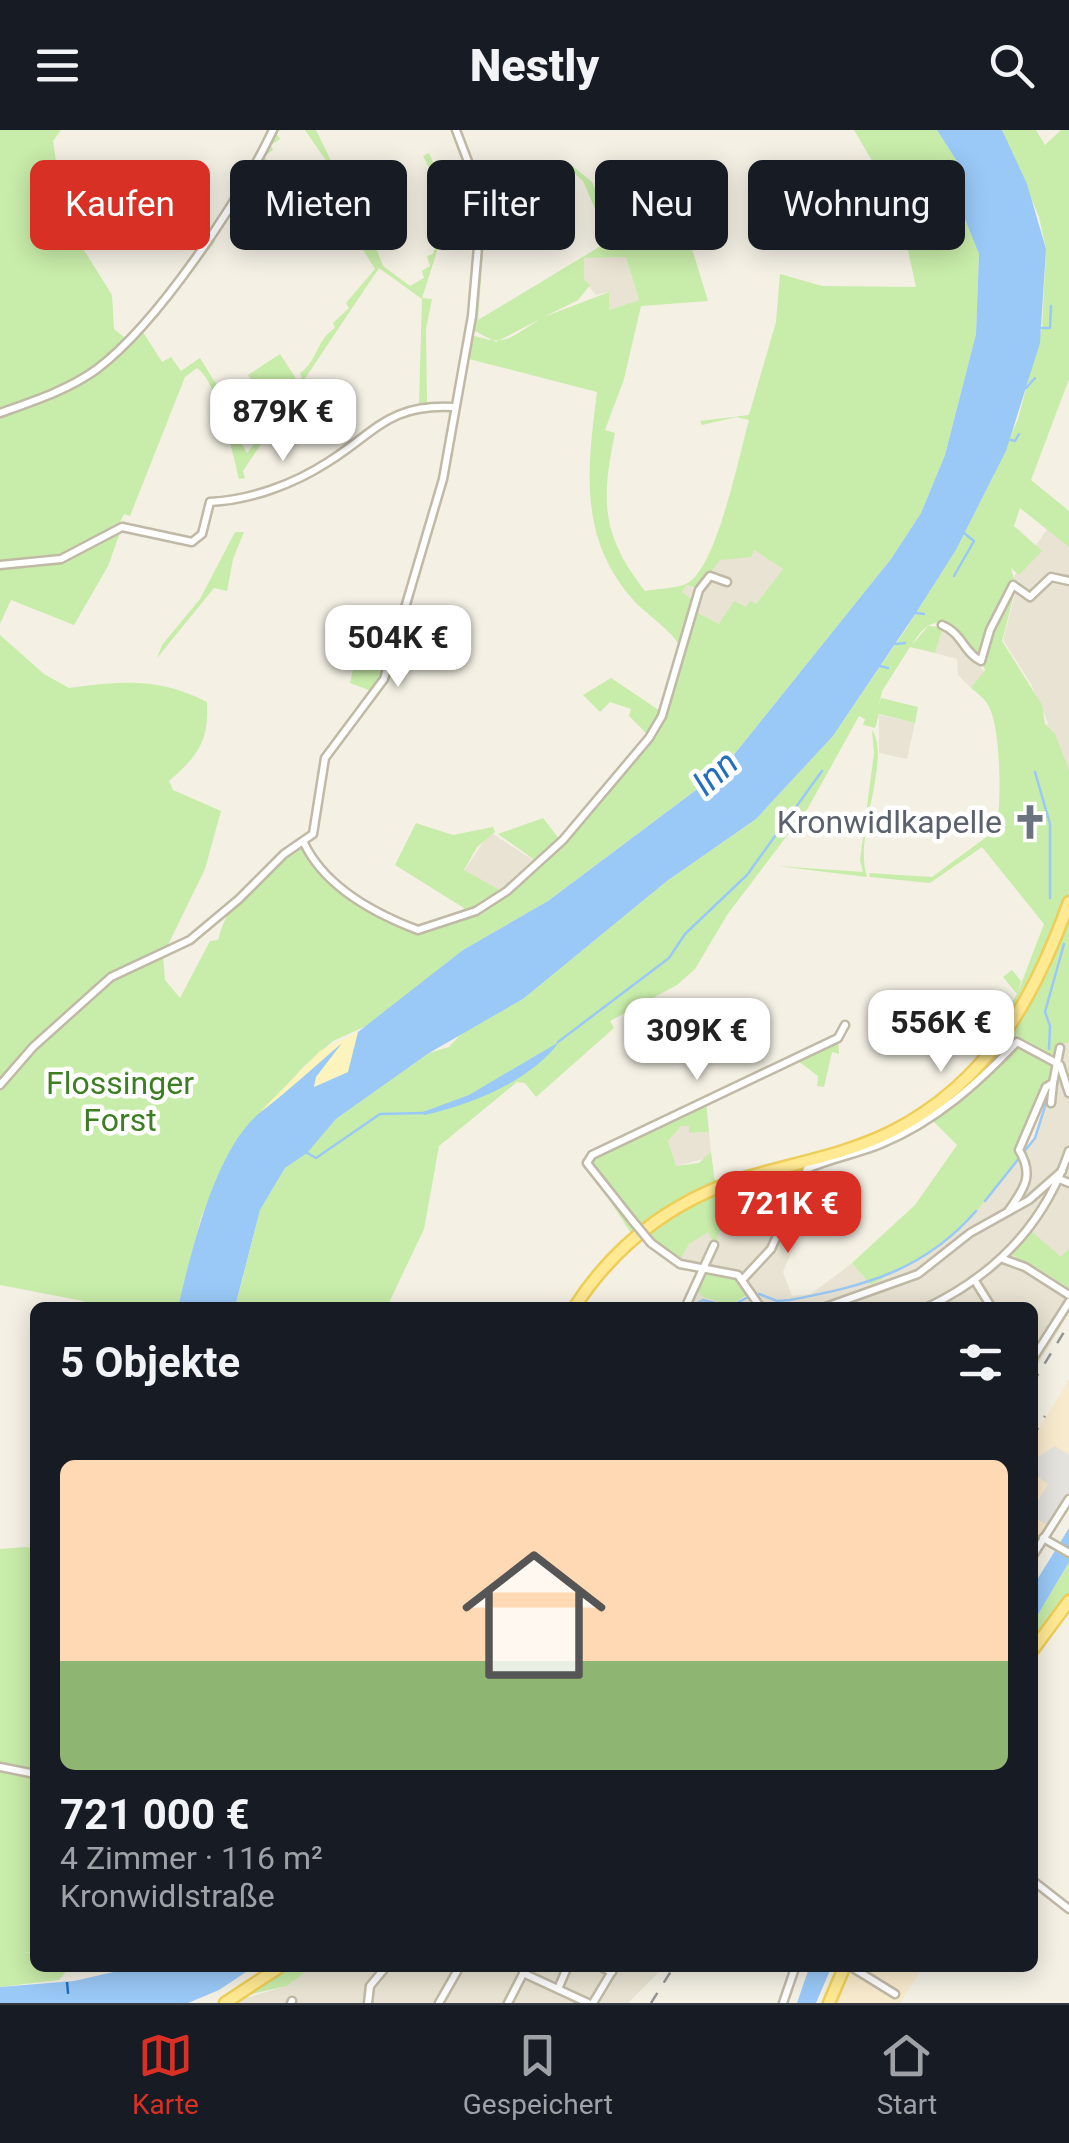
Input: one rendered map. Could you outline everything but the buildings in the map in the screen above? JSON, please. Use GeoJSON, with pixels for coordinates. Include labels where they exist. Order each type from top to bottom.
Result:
{"type":"FeatureCollection","features":[{"type":"Feature","properties":{"kind":"main road"},"geometry":{"type":"LineString","coordinates":[[579,1302],[626,1244],[685,1202],[744,1178],[882,1137],[950,1094],[993,1052],[1019,1015],[1042,974],[1069,902]]}},
{"type":"Feature","properties":{"kind":"main road"},"geometry":{"type":"LineString","coordinates":[[1038,1643],[1069,1601]]}},
{"type":"Feature","properties":{"kind":"main road"},"geometry":{"type":"LineString","coordinates":[[228,2002],[272,1972]]}},
{"type":"Feature","properties":{"kind":"main road"},"geometry":{"type":"LineString","coordinates":[[829,2003],[842,1972]]}},
{"type":"Feature","properties":{"kind":"street"},"geometry":{"type":"LineString","coordinates":[[0,413],[65,388],[128,341],[220,218],[273,130]]}},
{"type":"Feature","properties":{"kind":"street"},"geometry":{"type":"LineString","coordinates":[[0,1086],[34,1048],[111,977],[190,940],[240,899],[284,854],[304,843],[314,830],[329,750],[384,678],[439,499],[472,316],[481,206],[456,130]]}},
{"type":"Feature","properties":{"kind":"street"},"geometry":{"type":"LineString","coordinates":[[0,564],[61,559],[122,526],[192,542],[202,534],[210,502],[246,498],[315,470],[405,409],[453,406]]}},
{"type":"Feature","properties":{"kind":"street"},"geometry":{"type":"LineString","coordinates":[[304,843],[317,868],[334,884],[412,928],[433,929],[486,906],[562,840],[656,729],[699,590],[710,576],[727,582]]}},
{"type":"Feature","properties":{"kind":"street"},"geometry":{"type":"LineString","coordinates":[[942,625],[958,633],[982,662],[990,630],[1013,586],[1030,597],[1051,578],[1069,581]]}},
{"type":"Feature","properties":{"kind":"street"},"geometry":{"type":"LineString","coordinates":[[757,1302],[744,1278],[723,1269],[675,1262],[651,1243],[586,1163],[600,1150],[838,1038],[844,1025]]}},
{"type":"Feature","properties":{"kind":"street"},"geometry":{"type":"LineString","coordinates":[[744,1278],[771,1249],[808,1168],[879,1145],[922,1123],[970,1088],[1019,1041],[1057,1063],[1066,1073],[1069,1092]]}},
{"type":"Feature","properties":{"kind":"street"},"geometry":{"type":"LineString","coordinates":[[1051,1103],[1060,1048]]}},
{"type":"Feature","properties":{"kind":"street"},"geometry":{"type":"LineString","coordinates":[[1008,1211],[1027,1185],[1021,1156],[1046,1087],[1053,1083]]}},
{"type":"Feature","properties":{"kind":"street"},"geometry":{"type":"LineString","coordinates":[[936,1302],[1003,1259],[1061,1175],[1069,1150]]}},
{"type":"Feature","properties":{"kind":"street"},"geometry":{"type":"LineString","coordinates":[[1061,1175],[1069,1184]]}},
{"type":"Feature","properties":{"kind":"street"},"geometry":{"type":"LineString","coordinates":[[840,1302],[910,1278],[970,1233],[1030,1200],[1061,1175]]}},
{"type":"Feature","properties":{"kind":"street"},"geometry":{"type":"LineString","coordinates":[[687,1302],[714,1245]]}},
{"type":"Feature","properties":{"kind":"street"},"geometry":{"type":"LineString","coordinates":[[1003,1259],[1025,1266],[1069,1298],[1038,1351]]}},
{"type":"Feature","properties":{"kind":"street"},"geometry":{"type":"LineString","coordinates":[[975,1280],[988,1302]]}},
{"type":"Feature","properties":{"kind":"street"},"geometry":{"type":"LineString","coordinates":[[1038,1547],[1069,1499]]}},
{"type":"Feature","properties":{"kind":"street"},"geometry":{"type":"LineString","coordinates":[[1043,1538],[1069,1553]]}},
{"type":"Feature","properties":{"kind":"street"},"geometry":{"type":"LineString","coordinates":[[0,1767],[30,1773]]}},
{"type":"Feature","properties":{"kind":"street"},"geometry":{"type":"LineString","coordinates":[[1038,1885],[1069,1910]]}},
{"type":"Feature","properties":{"kind":"street"},"geometry":{"type":"LineString","coordinates":[[368,2003],[370,1986],[382,1972]]}},
{"type":"Feature","properties":{"kind":"street"},"geometry":{"type":"LineString","coordinates":[[440,2003],[457,1972]]}},
{"type":"Feature","properties":{"kind":"street"},"geometry":{"type":"LineString","coordinates":[[508,2003],[523,1972]]}},
{"type":"Feature","properties":{"kind":"street"},"geometry":{"type":"LineString","coordinates":[[528,1972],[590,2003],[612,1972]]}},
{"type":"Feature","properties":{"kind":"street"},"geometry":{"type":"LineString","coordinates":[[558,1989],[565,1972]]}},
{"type":"Feature","properties":{"kind":"street"},"geometry":{"type":"LineString","coordinates":[[783,2003],[794,1972]]}},
{"type":"Feature","properties":{"kind":"street"},"geometry":{"type":"LineString","coordinates":[[860,1972],[895,1994]]}},
{"type":"Feature","properties":{"kind":"shaded area"},"geometry":{"type":"Polygon","coordinates":[[[626,257],[639,300],[609,310],[608,292],[596,295],[584,280],[584,258],[626,257]]]}},
{"type":"Feature","properties":{"kind":"shaded area"},"geometry":{"type":"Polygon","coordinates":[[[1048,528],[1069,546],[1069,782],[1041,789],[1027,755],[1035,751],[1048,723],[1031,684],[1003,640],[1017,587],[1013,578],[1048,528]]]}},
{"type":"Feature","properties":{"kind":"shaded area"},"geometry":{"type":"Polygon","coordinates":[[[754,550],[783,569],[755,605],[719,624],[696,612],[682,592],[687,585],[696,590],[719,560],[754,550]]]}},
{"type":"Feature","properties":{"kind":"shaded area"},"geometry":{"type":"Polygon","coordinates":[[[943,627],[951,630],[984,672],[971,688],[958,675],[957,659],[935,653],[943,627]]]}},
{"type":"Feature","properties":{"kind":"shaded area"},"geometry":{"type":"Polygon","coordinates":[[[879,715],[915,723],[907,759],[879,753],[879,715]]]}},
{"type":"Feature","properties":{"kind":"shaded area"},"geometry":{"type":"Polygon","coordinates":[[[490,832],[539,864],[505,893],[464,871],[490,832]]]}},
{"type":"Feature","properties":{"kind":"shaded area"},"geometry":{"type":"Polygon","coordinates":[[[1069,1042],[1069,1313],[1038,1365],[1038,1302],[741,1302],[750,1293],[679,1262],[689,1244],[708,1231],[716,1244],[719,1231],[759,1231],[764,1225],[778,1228],[786,1208],[807,1216],[783,1272],[792,1296],[811,1294],[852,1263],[871,1285],[928,1253],[968,1222],[1036,1138],[1059,1045],[1069,1042]]]}},
{"type":"Feature","properties":{"kind":"shaded area"},"geometry":{"type":"Polygon","coordinates":[[[681,1126],[689,1126],[690,1133],[709,1132],[711,1152],[707,1158],[676,1166],[668,1141],[681,1126]]]}},
{"type":"Feature","properties":{"kind":"shaded area"},"geometry":{"type":"Polygon","coordinates":[[[695,1289],[737,1302],[686,1302],[695,1289]]]}},
{"type":"Feature","properties":{"kind":"shaded area"},"geometry":{"type":"Polygon","coordinates":[[[1069,1379],[1069,1504],[1038,1556],[1038,1431],[1069,1379]]]}},
{"type":"Feature","properties":{"kind":"shaded area"},"geometry":{"type":"Polygon","coordinates":[[[1055,1446],[1069,1455],[1069,1494],[1047,1525],[1038,1520],[1038,1501],[1048,1484],[1038,1477],[1038,1457],[1055,1446]]]}},
{"type":"Feature","properties":{"kind":"shaded area"},"geometry":{"type":"Polygon","coordinates":[[[306,1972],[659,1972],[628,2003],[230,2003],[287,1986],[306,1972]]]}},
{"type":"Feature","properties":{"kind":"shaded area"},"geometry":{"type":"Polygon","coordinates":[[[852,1972],[919,1972],[900,2003],[834,2003],[852,1972]]]}},
{"type":"Feature","properties":{"kind":"green space"},"geometry":{"type":"Polygon","coordinates":[[[0,130],[61,130],[53,141],[56,160],[30,160],[30,250],[84,250],[112,295],[114,329],[130,342],[199,250],[209,250],[143,332],[162,362],[171,357],[181,371],[200,358],[238,420],[231,426],[247,453],[275,417],[248,375],[280,354],[297,380],[302,378],[300,373],[335,328],[333,323],[349,308],[346,303],[375,269],[363,250],[377,250],[383,266],[410,286],[424,278],[422,271],[430,266],[427,256],[437,250],[422,298],[432,299],[426,329],[427,405],[419,405],[422,299],[379,268],[243,471],[245,478],[239,479],[217,402],[197,368],[185,377],[130,516],[124,514],[118,526],[122,527],[108,566],[74,625],[11,600],[0,624],[0,130]]]}},
{"type":"Feature","properties":{"kind":"green space"},"geometry":{"type":"Polygon","coordinates":[[[275,130],[281,130],[276,133],[280,139],[271,145],[273,150],[264,156],[266,160],[257,160],[275,130]]]}},
{"type":"Feature","properties":{"kind":"green space"},"geometry":{"type":"Polygon","coordinates":[[[305,130],[316,130],[331,160],[326,160],[305,130]]]}},
{"type":"Feature","properties":{"kind":"green space"},"geometry":{"type":"Polygon","coordinates":[[[854,130],[937,130],[956,160],[872,160],[854,130]]]}},
{"type":"Feature","properties":{"kind":"green space"},"geometry":{"type":"Polygon","coordinates":[[[1002,130],[1036,130],[1045,145],[1061,130],[1069,130],[1069,379],[1031,480],[1069,511],[1069,547],[1020,508],[1014,526],[1042,551],[1019,575],[1011,568],[1016,587],[1002,641],[1042,705],[1045,724],[1055,734],[1069,770],[1069,893],[1045,957],[1005,1026],[1003,1018],[1017,994],[1003,977],[1012,970],[1021,981],[1018,992],[1044,924],[982,847],[930,883],[870,877],[869,873],[932,877],[996,830],[1000,786],[996,730],[988,705],[971,688],[985,670],[982,663],[1005,598],[982,658],[977,659],[954,630],[938,623],[928,626],[943,627],[935,653],[910,647],[882,691],[878,709],[881,698],[918,707],[915,723],[879,714],[875,728],[863,725],[865,719],[859,716],[808,808],[727,915],[695,969],[677,985],[610,1021],[614,1028],[536,1097],[525,1083],[517,1082],[439,1146],[424,1229],[389,1302],[237,1302],[260,1210],[285,1168],[307,1152],[336,1119],[429,1053],[449,1047],[461,1034],[523,999],[667,881],[756,819],[833,736],[956,550],[1018,419],[1042,328],[1046,249],[1039,217],[1002,130]]]}},
{"type":"Feature","properties":{"kind":"green space"},"geometry":{"type":"Polygon","coordinates":[[[575,168],[595,189],[595,209],[575,168]]]}},
{"type":"Feature","properties":{"kind":"green space"},"geometry":{"type":"Polygon","coordinates":[[[230,206],[230,216],[213,238],[215,242],[210,248],[210,235],[230,206]]]}},
{"type":"Feature","properties":{"kind":"green space","name":"Flossinger Forst"},"geometry":{"type":"Polygon","coordinates":[[[965,219],[979,254],[976,334],[945,455],[921,513],[891,559],[720,772],[548,901],[463,950],[375,1022],[333,1041],[302,1068],[229,1153],[201,1218],[179,1302],[84,1302],[0,1285],[0,635],[44,674],[69,688],[140,683],[172,688],[207,702],[200,747],[169,781],[173,790],[221,811],[205,869],[163,955],[165,980],[180,998],[210,941],[218,940],[240,896],[304,843],[331,883],[424,932],[444,926],[464,908],[395,865],[416,823],[453,835],[493,827],[495,832],[477,847],[464,870],[505,893],[567,836],[658,723],[696,612],[719,624],[734,601],[746,607],[750,601],[756,604],[783,569],[754,550],[751,557],[720,560],[698,589],[687,585],[682,592],[694,601],[681,649],[674,637],[636,603],[604,555],[591,504],[597,392],[465,358],[472,335],[493,340],[471,329],[479,250],[483,250],[478,320],[595,249],[692,250],[708,301],[641,306],[624,379],[605,430],[615,433],[607,498],[612,534],[620,552],[645,591],[684,585],[696,576],[716,537],[749,420],[736,417],[702,425],[700,421],[749,415],[776,322],[780,274],[822,286],[916,287],[908,250],[965,250],[965,219]],[[626,257],[584,258],[584,280],[590,285],[578,300],[544,317],[609,292],[609,310],[639,300],[626,257]],[[540,319],[499,340],[514,336],[540,319]]]}},
{"type":"Feature","properties":{"kind":"green space"},"geometry":{"type":"Polygon","coordinates":[[[235,532],[244,532],[233,559],[227,591],[214,588],[157,658],[162,645],[200,599],[235,532]]]}},
{"type":"Feature","properties":{"kind":"green space"},"geometry":{"type":"Polygon","coordinates":[[[367,651],[386,659],[374,692],[350,683],[354,665],[363,666],[367,651]]]}},
{"type":"Feature","properties":{"kind":"green space"},"geometry":{"type":"Polygon","coordinates":[[[611,678],[660,711],[647,734],[629,716],[631,709],[610,702],[600,712],[583,695],[611,678]]]}},
{"type":"Feature","properties":{"kind":"green space"},"geometry":{"type":"Polygon","coordinates":[[[872,730],[878,759],[865,841],[867,877],[777,866],[863,872],[860,860],[874,753],[872,730]]]}},
{"type":"Feature","properties":{"kind":"green space"},"geometry":{"type":"Polygon","coordinates":[[[543,818],[560,840],[536,861],[498,834],[543,818]]]}},
{"type":"Feature","properties":{"kind":"green space"},"geometry":{"type":"Polygon","coordinates":[[[1069,914],[1069,1042],[1059,1046],[1055,1059],[1036,1051],[1055,1066],[1052,1082],[1045,1087],[1018,1147],[1021,1156],[968,1222],[928,1253],[871,1285],[852,1263],[915,1205],[957,1145],[931,1119],[986,1077],[1017,1043],[1025,1043],[1016,1034],[1016,1041],[970,1086],[920,1121],[886,1138],[924,1117],[957,1092],[986,1063],[1033,995],[1069,914]]]}},
{"type":"Feature","properties":{"kind":"green space"},"geometry":{"type":"Polygon","coordinates":[[[838,1041],[839,1054],[832,1052],[824,1087],[817,1086],[818,1076],[794,1058],[838,1041]]]}},
{"type":"Feature","properties":{"kind":"green space"},"geometry":{"type":"Polygon","coordinates":[[[706,1101],[709,1132],[689,1133],[689,1126],[681,1126],[668,1141],[676,1166],[699,1163],[711,1152],[715,1182],[853,1143],[715,1186],[663,1212],[617,1250],[631,1233],[586,1164],[609,1191],[591,1166],[593,1157],[706,1101]]]}},
{"type":"Feature","properties":{"kind":"green space"},"geometry":{"type":"Polygon","coordinates":[[[886,1138],[835,1158],[804,1167],[778,1228],[764,1225],[759,1231],[719,1231],[716,1246],[708,1232],[689,1244],[679,1262],[645,1232],[692,1204],[886,1138]]]}},
{"type":"Feature","properties":{"kind":"green space"},"geometry":{"type":"Polygon","coordinates":[[[1030,1230],[1061,1257],[1069,1248],[1069,1288],[1042,1271],[1039,1274],[1013,1262],[1016,1257],[1012,1254],[1030,1230]]]}},
{"type":"Feature","properties":{"kind":"green space"},"geometry":{"type":"Polygon","coordinates":[[[709,1270],[743,1280],[750,1293],[736,1302],[720,1302],[703,1297],[695,1289],[709,1270]]]}},
{"type":"Feature","properties":{"kind":"green space"},"geometry":{"type":"Polygon","coordinates":[[[30,1548],[30,1771],[0,1766],[0,1549],[30,1548]]]}},
{"type":"Feature","properties":{"kind":"green space"},"geometry":{"type":"Polygon","coordinates":[[[1069,1562],[1069,1596],[1038,1640],[1038,1615],[1069,1562]]]}},
{"type":"Feature","properties":{"kind":"green space"},"geometry":{"type":"Polygon","coordinates":[[[0,1768],[30,1774],[30,1952],[22,1952],[30,1953],[30,1972],[66,1972],[59,1980],[0,1987],[0,1768]]]}},
{"type":"Feature","properties":{"kind":"green space"},"geometry":{"type":"Polygon","coordinates":[[[275,1972],[306,1972],[287,1986],[242,1996],[275,1972]]]}},
{"type":"Feature","properties":{"kind":"sand"},"geometry":{"type":"Polygon","coordinates":[[[358,1032],[349,1072],[314,1088],[316,1077],[337,1047],[282,1099],[260,1112],[320,1051],[358,1032]]]}},
{"type":"Feature","properties":{"kind":"water"},"geometry":{"type":"Polygon","coordinates":[[[937,130],[1002,130],[1027,184],[1046,249],[1040,343],[1006,451],[956,550],[833,736],[756,819],[667,881],[523,999],[429,1053],[336,1119],[307,1153],[285,1168],[260,1210],[236,1302],[179,1302],[207,1203],[230,1150],[245,1128],[342,1043],[316,1077],[314,1087],[348,1072],[358,1032],[463,950],[548,901],[720,772],[891,559],[921,513],[945,455],[976,334],[979,254],[965,219],[965,160],[956,160],[937,130]]]}},
{"type":"Feature","properties":{"kind":"water"},"geometry":{"type":"Polygon","coordinates":[[[559,1042],[516,1080],[461,1105],[424,1115],[423,1112],[469,1095],[559,1042]]]}},
{"type":"Feature","properties":{"kind":"water"},"geometry":{"type":"Polygon","coordinates":[[[1069,1528],[1069,1562],[1038,1615],[1038,1578],[1069,1528]]]}},
{"type":"Feature","properties":{"kind":"water"},"geometry":{"type":"Polygon","coordinates":[[[113,1972],[246,1972],[219,1990],[188,2003],[0,2003],[0,1987],[74,1981],[113,1972]]]}},
{"type":"Feature","properties":{"kind":"water"},"geometry":{"type":"Polygon","coordinates":[[[808,1972],[829,1972],[816,2003],[797,2003],[808,1972]]]}},
{"type":"Feature","properties":{"kind":"waterway"},"geometry":{"type":"LineString","coordinates":[[1042,328],[1050,328],[1051,306]]}},
{"type":"Feature","properties":{"kind":"waterway"},"geometry":{"type":"LineString","coordinates":[[1026,388],[1035,378]]}},
{"type":"Feature","properties":{"kind":"waterway"},"geometry":{"type":"LineString","coordinates":[[1011,440],[1015,441],[1019,434]]}},
{"type":"Feature","properties":{"kind":"waterway"},"geometry":{"type":"LineString","coordinates":[[954,576],[974,541],[964,533]]}},
{"type":"Feature","properties":{"kind":"waterway"},"geometry":{"type":"LineString","coordinates":[[916,613],[924,614]]}},
{"type":"Feature","properties":{"kind":"waterway"},"geometry":{"type":"LineString","coordinates":[[895,644],[905,643]]}},
{"type":"Feature","properties":{"kind":"waterway"},"geometry":{"type":"LineString","coordinates":[[880,666],[888,668]]}},
{"type":"Feature","properties":{"kind":"waterway"},"geometry":{"type":"LineString","coordinates":[[558,1042],[669,958],[685,934],[747,875],[822,771]]}},
{"type":"Feature","properties":{"kind":"waterway"},"geometry":{"type":"LineString","coordinates":[[1035,772],[1050,824],[1050,898]]}},
{"type":"Feature","properties":{"kind":"waterway"},"geometry":{"type":"LineString","coordinates":[[1049,1049],[1050,1026],[1045,1012],[1064,944]]}},
{"type":"Feature","properties":{"kind":"waterway"},"geometry":{"type":"LineString","coordinates":[[985,1201],[1035,1138],[1047,1100]]}},
{"type":"Feature","properties":{"kind":"waterway"},"geometry":{"type":"LineString","coordinates":[[307,1153],[316,1158],[380,1114],[425,1113]]}},
{"type":"Feature","properties":{"kind":"waterway"},"geometry":{"type":"LineString","coordinates":[[759,1294],[777,1301],[790,1300],[868,1282],[914,1262],[976,1211]]}},
{"type":"Feature","properties":{"kind":"waterway"},"geometry":{"type":"LineString","coordinates":[[739,1302],[748,1297]]}},
{"type":"Feature","properties":{"kind":"waterway"},"geometry":{"type":"LineString","coordinates":[[700,1302],[711,1302]]}},
{"type":"Feature","properties":{"kind":"ferry route"},"geometry":{"type":"LineString","coordinates":[[67,1982],[69,2003]]}},
{"type":"Feature","properties":{"kind":"railway"},"geometry":{"type":"LineString","coordinates":[[1038,1374],[1069,1324]]}},
{"type":"Feature","properties":{"kind":"railway"},"geometry":{"type":"LineString","coordinates":[[1038,1428],[1045,1416]]}},
{"type":"Feature","properties":{"kind":"railway"},"geometry":{"type":"LineString","coordinates":[[651,2003],[670,1972]]}},
{"type":"Feature","properties":{"kind":"place","name":"Kronwidlkapelle"},"geometry":{"type":"Point","coordinates":[1030,822]}},
{"type":"Feature","properties":{"kind":"water label","name":"Inn"},"geometry":{"type":"Point","coordinates":[715,773]}}]}
